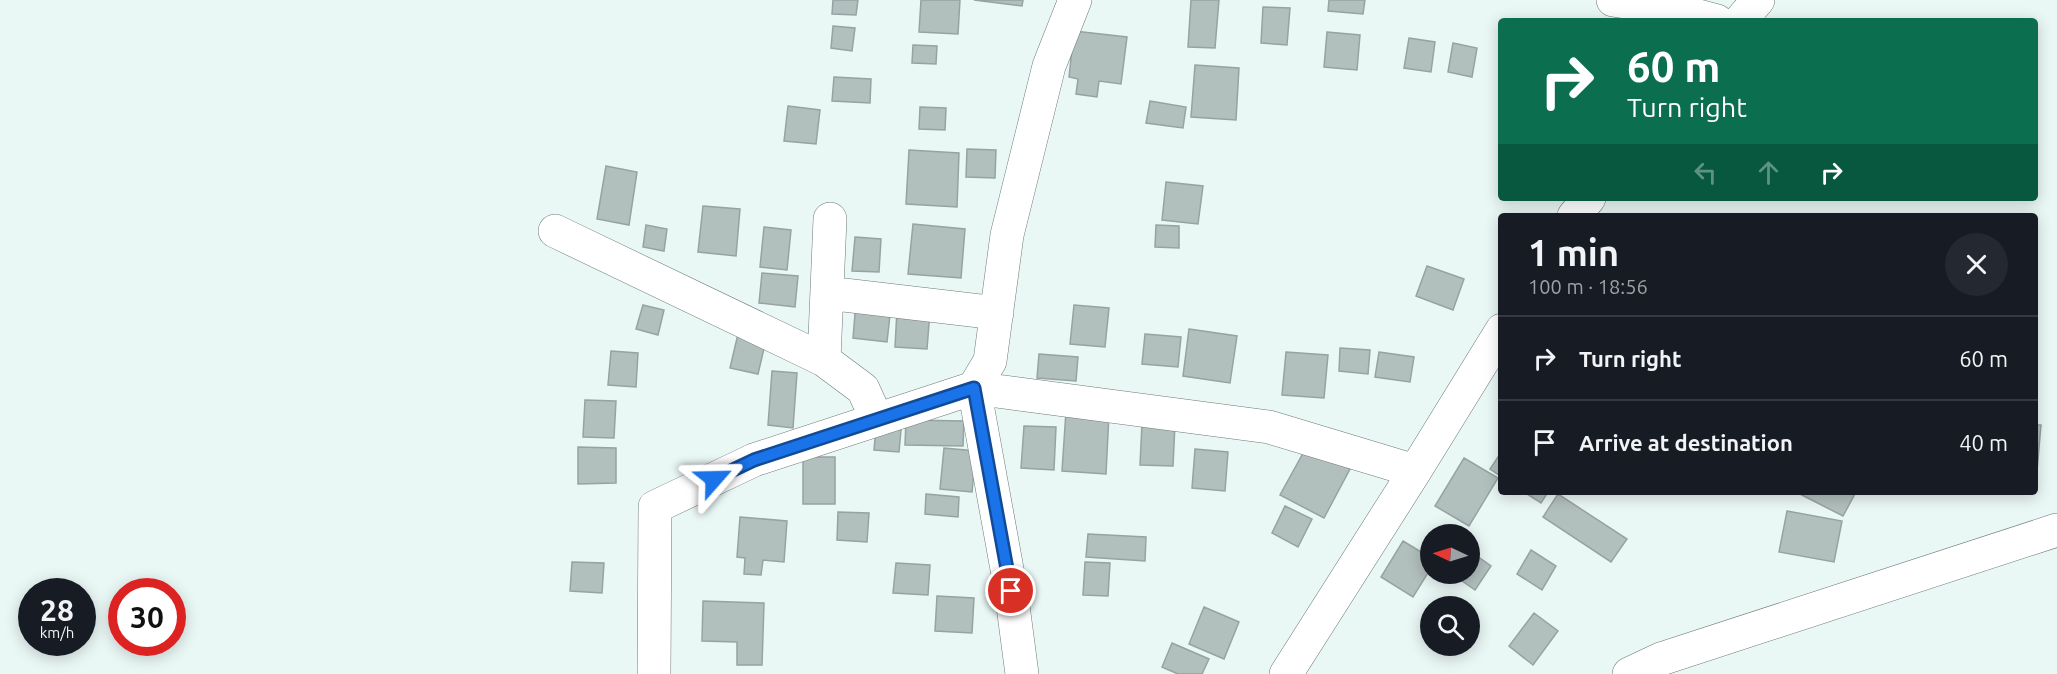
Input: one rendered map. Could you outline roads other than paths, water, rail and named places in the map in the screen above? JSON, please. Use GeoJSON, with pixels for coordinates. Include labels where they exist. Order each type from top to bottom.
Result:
{"type":"FeatureCollection","features":[{"type":"Feature","properties":{"kind":"street"},"geometry":{"type":"LineString","coordinates":[[1022,674],[1011,591],[974,388],[990,361],[1007,235],[1049,66],[1075,0]]}},
{"type":"Feature","properties":{"kind":"street"},"geometry":{"type":"LineString","coordinates":[[1613,0],[1676,10],[1707,18]]}},
{"type":"Feature","properties":{"kind":"street"},"geometry":{"type":"LineString","coordinates":[[1743,18],[1758,0]]}},
{"type":"Feature","properties":{"kind":"street"},"geometry":{"type":"LineString","coordinates":[[1576,213],[1586,201]]}},
{"type":"Feature","properties":{"kind":"street"},"geometry":{"type":"LineString","coordinates":[[824,360],[830,219]]}},
{"type":"Feature","properties":{"kind":"street"},"geometry":{"type":"LineString","coordinates":[[555,231],[824,360],[863,389],[877,420]]}},
{"type":"Feature","properties":{"kind":"street"},"geometry":{"type":"LineString","coordinates":[[827,293],[997,313]]}},
{"type":"Feature","properties":{"kind":"street"},"geometry":{"type":"LineString","coordinates":[[1286,674],[1416,471],[1498,337]]}},
{"type":"Feature","properties":{"kind":"street"},"geometry":{"type":"LineString","coordinates":[[654,674],[655,507],[754,460],[974,388],[1269,428],[1416,471]]}},
{"type":"Feature","properties":{"kind":"street"},"geometry":{"type":"LineString","coordinates":[[1629,674],[1661,659],[2057,530]]}}]}
